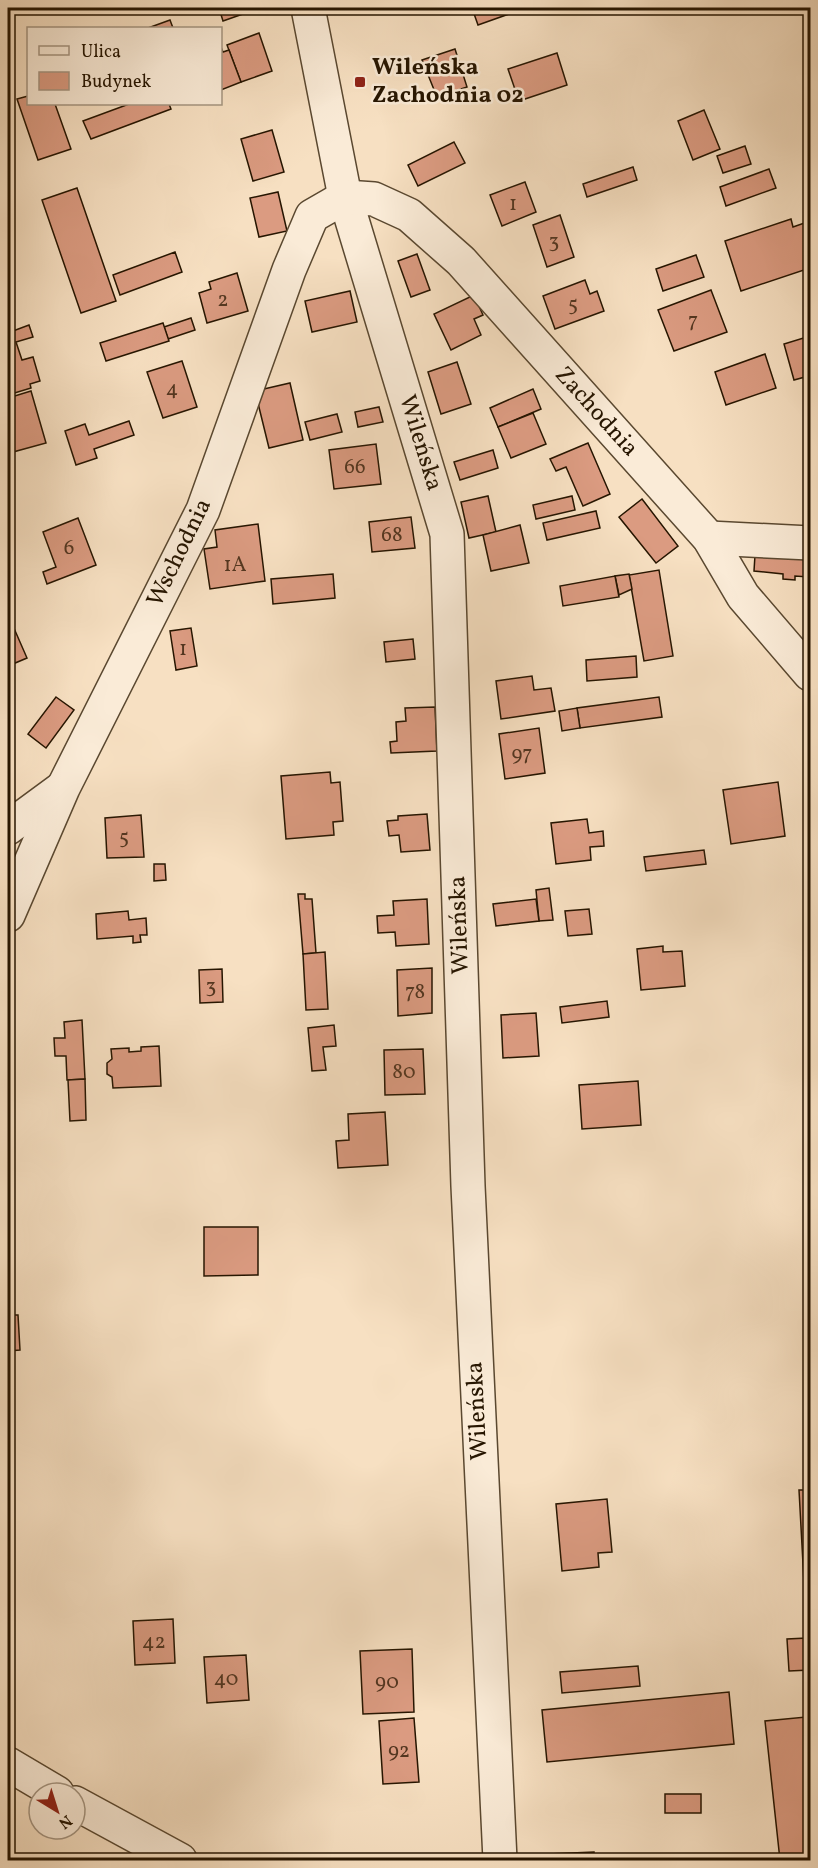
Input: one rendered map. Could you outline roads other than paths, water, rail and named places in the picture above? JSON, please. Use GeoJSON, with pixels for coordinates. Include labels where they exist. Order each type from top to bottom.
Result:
{"type":"FeatureCollection","features":[{"type":"Feature","properties":{"kind":"street","name":"Wileńska"},"geometry":{"type":"LineString","coordinates":[[308,8],[345,197],[447,534],[468,1186],[500,1860]]}},
{"type":"Feature","properties":{"kind":"street","name":"Zachodnia"},"geometry":{"type":"LineString","coordinates":[[345,197],[374,199],[409,215],[461,261],[709,538],[743,596],[810,674]]}},
{"type":"Feature","properties":{"kind":"street","name":"Wschodnia"},"geometry":{"type":"LineString","coordinates":[[8,915],[63,788],[203,510],[289,270],[312,216],[345,197]]}},
{"type":"Feature","properties":{"kind":"street"},"geometry":{"type":"LineString","coordinates":[[709,538],[810,543]]}},
{"type":"Feature","properties":{"kind":"street"},"geometry":{"type":"LineString","coordinates":[[8,828],[63,788]]}},
{"type":"Feature","properties":{"kind":"street"},"geometry":{"type":"LineString","coordinates":[[8,1764],[37,1781]]}},
{"type":"Feature","properties":{"kind":"street"},"geometry":{"type":"LineString","coordinates":[[87,1810],[180,1860]]}},
{"type":"Feature","properties":{"kind":"place","name":"Wileńska Zachodnia 02"},"geometry":{"type":"Point","coordinates":[360,82]}}]}
